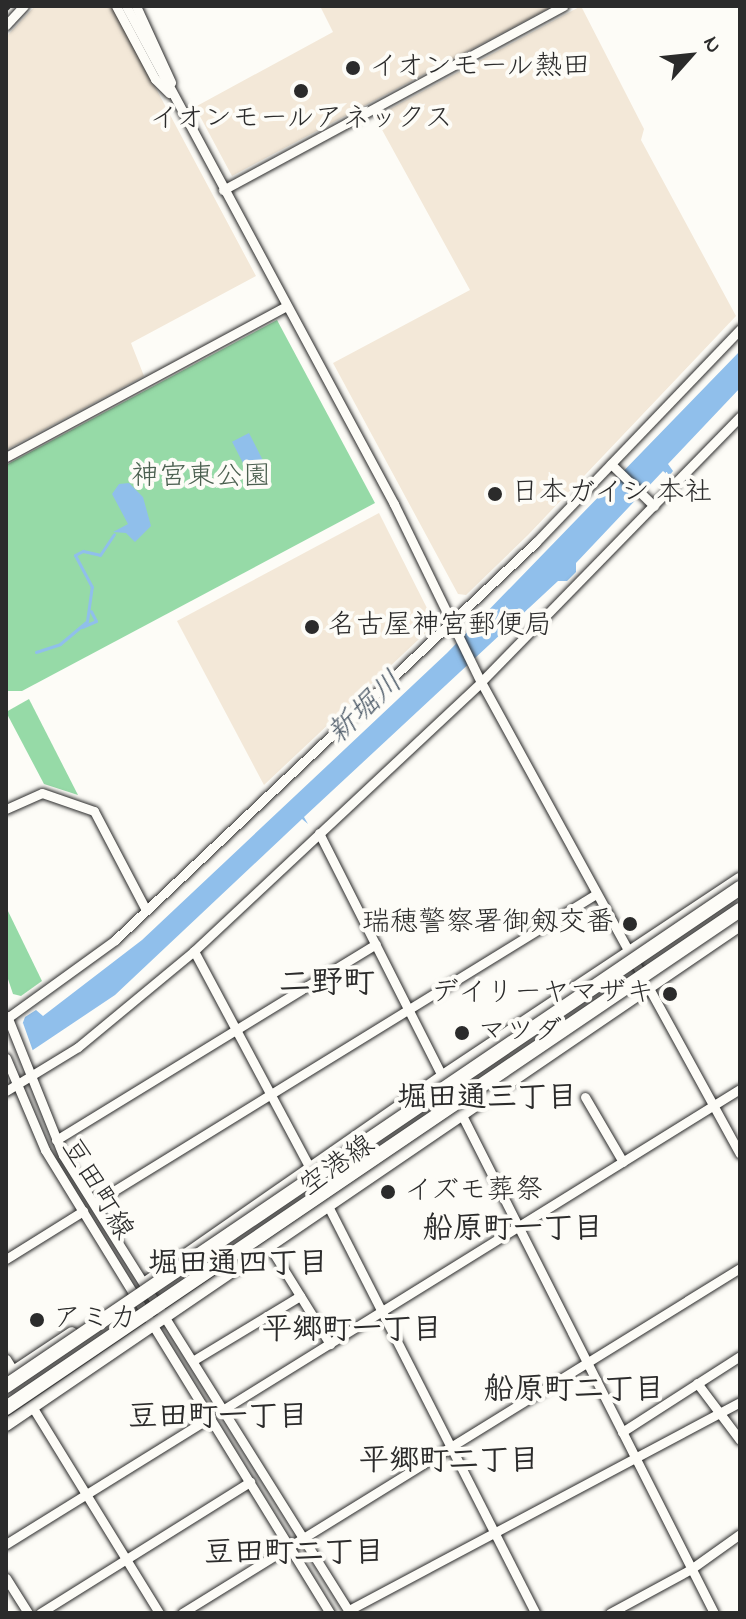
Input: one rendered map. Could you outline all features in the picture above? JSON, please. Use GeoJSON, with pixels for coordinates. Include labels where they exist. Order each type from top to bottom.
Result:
{"type":"FeatureCollection","features":[{"type":"Feature","properties":{"kind":"highway"},"geometry":{"type":"LineString","coordinates":[[6,1386],[740,888]]}},
{"type":"Feature","properties":{"kind":"highway"},"geometry":{"type":"LineString","coordinates":[[483,1080],[545,1030],[740,901]]}},
{"type":"Feature","properties":{"kind":"highway"},"geometry":{"type":"LineString","coordinates":[[6,1408],[483,1080],[740,910]]}},
{"type":"Feature","properties":{"kind":"highway"},"geometry":{"type":"LineString","coordinates":[[6,1398],[259,1219]]}},
{"type":"Feature","properties":{"kind":"main road","name":"空港線"},"geometry":{"type":"LineString","coordinates":[[10,1374],[134,1292],[627,951],[740,879]]}},
{"type":"Feature","properties":{"kind":"main road","name":"空港線"},"geometry":{"type":"LineString","coordinates":[[6,1425],[460,1112],[740,925]]}},
{"type":"Feature","properties":{"kind":"street"},"geometry":{"type":"LineString","coordinates":[[6,25],[24,6]]}},
{"type":"Feature","properties":{"kind":"street"},"geometry":{"type":"LineString","coordinates":[[116,6],[155,79],[176,101]]}},
{"type":"Feature","properties":{"kind":"street"},"geometry":{"type":"LineString","coordinates":[[126,6],[286,306],[478,678],[740,1154]]}},
{"type":"Feature","properties":{"kind":"street"},"geometry":{"type":"LineString","coordinates":[[136,6],[166,63],[176,101]]}},
{"type":"Feature","properties":{"kind":"street"},"geometry":{"type":"LineString","coordinates":[[223,190],[564,6]]}},
{"type":"Feature","properties":{"kind":"street"},"geometry":{"type":"LineString","coordinates":[[6,457],[286,306]]}},
{"type":"Feature","properties":{"kind":"street"},"geometry":{"type":"LineString","coordinates":[[7,1017],[115,940],[454,627],[614,467],[740,329]]}},
{"type":"Feature","properties":{"kind":"street"},"geometry":{"type":"LineString","coordinates":[[11,1088],[110,1023],[194,951],[478,678],[740,417]]}},
{"type":"Feature","properties":{"kind":"street"},"geometry":{"type":"LineString","coordinates":[[614,467],[651,503]]}},
{"type":"Feature","properties":{"kind":"street"},"geometry":{"type":"LineString","coordinates":[[6,809],[42,793],[94,811],[146,910]]}},
{"type":"Feature","properties":{"kind":"street"},"geometry":{"type":"LineString","coordinates":[[319,833],[714,1613]]}},
{"type":"Feature","properties":{"kind":"street"},"geometry":{"type":"LineString","coordinates":[[94,1203],[596,894]]}},
{"type":"Feature","properties":{"kind":"street"},"geometry":{"type":"LineString","coordinates":[[56,1140],[376,944]]}},
{"type":"Feature","properties":{"kind":"street"},"geometry":{"type":"LineString","coordinates":[[194,951],[310,1168]]}},
{"type":"Feature","properties":{"kind":"street","name":"豆田町線"},"geometry":{"type":"LineString","coordinates":[[7,1017],[56,1140],[350,1612]]}},
{"type":"Feature","properties":{"kind":"street","name":"豆田町線"},"geometry":{"type":"LineString","coordinates":[[6,1058],[11,1073],[11,1088],[330,1613]]}},
{"type":"Feature","properties":{"kind":"street"},"geometry":{"type":"LineString","coordinates":[[224,1409],[740,1089]]}},
{"type":"Feature","properties":{"kind":"street"},"geometry":{"type":"LineString","coordinates":[[585,1097],[623,1162]]}},
{"type":"Feature","properties":{"kind":"street"},"geometry":{"type":"LineString","coordinates":[[327,1204],[535,1613]]}},
{"type":"Feature","properties":{"kind":"street"},"geometry":{"type":"LineString","coordinates":[[6,1259],[83,1211]]}},
{"type":"Feature","properties":{"kind":"street"},"geometry":{"type":"LineString","coordinates":[[268,1244],[330,1344]]}},
{"type":"Feature","properties":{"kind":"street"},"geometry":{"type":"LineString","coordinates":[[182,1613],[740,1268]]}},
{"type":"Feature","properties":{"kind":"street"},"geometry":{"type":"LineString","coordinates":[[194,1360],[300,1296]]}},
{"type":"Feature","properties":{"kind":"street"},"geometry":{"type":"LineString","coordinates":[[622,1432],[740,1356]]}},
{"type":"Feature","properties":{"kind":"street"},"geometry":{"type":"LineString","coordinates":[[6,1359],[10,1374]]}},
{"type":"Feature","properties":{"kind":"street"},"geometry":{"type":"LineString","coordinates":[[697,1383],[740,1440]]}},
{"type":"Feature","properties":{"kind":"street"},"geometry":{"type":"LineString","coordinates":[[350,1612],[493,1530],[740,1402]]}},
{"type":"Feature","properties":{"kind":"street"},"geometry":{"type":"LineString","coordinates":[[33,1408],[159,1613]]}},
{"type":"Feature","properties":{"kind":"street"},"geometry":{"type":"LineString","coordinates":[[6,1544],[211,1417]]}},
{"type":"Feature","properties":{"kind":"street"},"geometry":{"type":"LineString","coordinates":[[40,1613],[250,1482]]}},
{"type":"Feature","properties":{"kind":"street"},"geometry":{"type":"LineString","coordinates":[[610,1613],[691,1569],[740,1534]]}},
{"type":"Feature","properties":{"kind":"street"},"geometry":{"type":"LineString","coordinates":[[6,1578],[28,1613]]}},
{"type":"Feature","properties":{"kind":"shaded area"},"geometry":{"type":"Polygon","coordinates":[[[35,6],[112,6],[256,276],[131,343],[144,376],[6,450],[6,37],[35,6]]]}},
{"type":"Feature","properties":{"kind":"shaded area","name":"イオンモール熱田"},"geometry":{"type":"Polygon","coordinates":[[[320,6],[553,6],[232,176],[195,107],[333,32],[320,6]]]}},
{"type":"Feature","properties":{"kind":"shaded area"},"geometry":{"type":"Polygon","coordinates":[[[581,6],[644,129],[641,140],[736,316],[528,535],[466,595],[458,594],[333,363],[470,290],[375,117],[581,6]]]}},
{"type":"Feature","properties":{"kind":"shaded area"},"geometry":{"type":"Polygon","coordinates":[[[379,513],[435,624],[264,785],[177,621],[379,513]]]}},
{"type":"Feature","properties":{"kind":"green space","name":"神宮東公園"},"geometry":{"type":"Polygon","coordinates":[[[277,320],[375,503],[22,691],[6,691],[6,465],[277,320]]]}},
{"type":"Feature","properties":{"kind":"green space"},"geometry":{"type":"Polygon","coordinates":[[[29,699],[78,795],[44,784],[6,712],[29,699]]]}},
{"type":"Feature","properties":{"kind":"green space"},"geometry":{"type":"Polygon","coordinates":[[[6,907],[42,981],[21,996],[13,994],[6,973],[6,907]]]}},
{"type":"Feature","properties":{"kind":"water","name":"新堀川"},"geometry":{"type":"Polygon","coordinates":[[[740,351],[740,388],[668,464],[673,471],[669,476],[663,471],[576,563],[576,572],[567,581],[558,581],[304,817],[308,824],[302,819],[115,995],[6,1068],[25,1017],[36,1010],[43,1016],[142,940],[447,653],[740,351]]]}},
{"type":"Feature","properties":{"kind":"water"},"geometry":{"type":"Polygon","coordinates":[[[249,433],[264,462],[247,471],[232,442],[249,433]]]}},
{"type":"Feature","properties":{"kind":"water"},"geometry":{"type":"Polygon","coordinates":[[[129,483],[143,497],[151,526],[135,542],[126,533],[113,532],[128,524],[112,494],[119,484],[129,483]]]}},
{"type":"Feature","properties":{"kind":"pier"},"geometry":{"type":"Polygon","coordinates":[[[23,1023],[34,1054],[6,1072],[6,1033],[23,1023]]]}},
{"type":"Feature","properties":{"kind":"waterway"},"geometry":{"type":"LineString","coordinates":[[36,652],[60,644],[87,621],[92,587],[75,555],[83,551],[100,555],[114,534]]}},
{"type":"Feature","properties":{"kind":"waterway"},"geometry":{"type":"LineString","coordinates":[[82,627],[96,621],[91,611]]}},
{"type":"Feature","properties":{"kind":"railway"},"geometry":{"type":"LineString","coordinates":[[6,10],[10,6]]}},
{"type":"Feature","properties":{"kind":"place","name":"イオンモール熱田"},"geometry":{"type":"Point","coordinates":[353,68]}},
{"type":"Feature","properties":{"kind":"place","name":"イオンモールアネックス"},"geometry":{"type":"Point","coordinates":[301,91]}},
{"type":"Feature","properties":{"kind":"place","name":"日本ガイシ 本社"},"geometry":{"type":"Point","coordinates":[495,494]}},
{"type":"Feature","properties":{"kind":"place","name":"名古屋神宮郵便局"},"geometry":{"type":"Point","coordinates":[312,627]}},
{"type":"Feature","properties":{"kind":"place","name":"瑞穂警察署御剱交番"},"geometry":{"type":"Point","coordinates":[630,924]}},
{"type":"Feature","properties":{"kind":"place","name":"デイリーヤマザキ"},"geometry":{"type":"Point","coordinates":[670,994]}},
{"type":"Feature","properties":{"kind":"place","name":"マツダ"},"geometry":{"type":"Point","coordinates":[462,1033]}},
{"type":"Feature","properties":{"kind":"place","name":"イズモ葬祭"},"geometry":{"type":"Point","coordinates":[388,1192]}},
{"type":"Feature","properties":{"kind":"place","name":"アミカ"},"geometry":{"type":"Point","coordinates":[37,1320]}},
{"type":"Feature","properties":{"kind":"district","name":"二野町"},"geometry":{"type":"Point","coordinates":[327,985]}},
{"type":"Feature","properties":{"kind":"district","name":"堀田通三丁目"},"geometry":{"type":"Point","coordinates":[487,1099]}},
{"type":"Feature","properties":{"kind":"district","name":"船原町一丁目"},"geometry":{"type":"Point","coordinates":[513,1230]}},
{"type":"Feature","properties":{"kind":"district","name":"堀田通四丁目"},"geometry":{"type":"Point","coordinates":[238,1265]}},
{"type":"Feature","properties":{"kind":"district","name":"平郷町一丁目"},"geometry":{"type":"Point","coordinates":[352,1331]}},
{"type":"Feature","properties":{"kind":"district","name":"船原町二丁目"},"geometry":{"type":"Point","coordinates":[574,1391]}},
{"type":"Feature","properties":{"kind":"district","name":"豆田町一丁目"},"geometry":{"type":"Point","coordinates":[218,1418]}},
{"type":"Feature","properties":{"kind":"district","name":"平郷町二丁目"},"geometry":{"type":"Point","coordinates":[449,1462]}},
{"type":"Feature","properties":{"kind":"district","name":"豆田町二丁目"},"geometry":{"type":"Point","coordinates":[294,1554]}}]}
